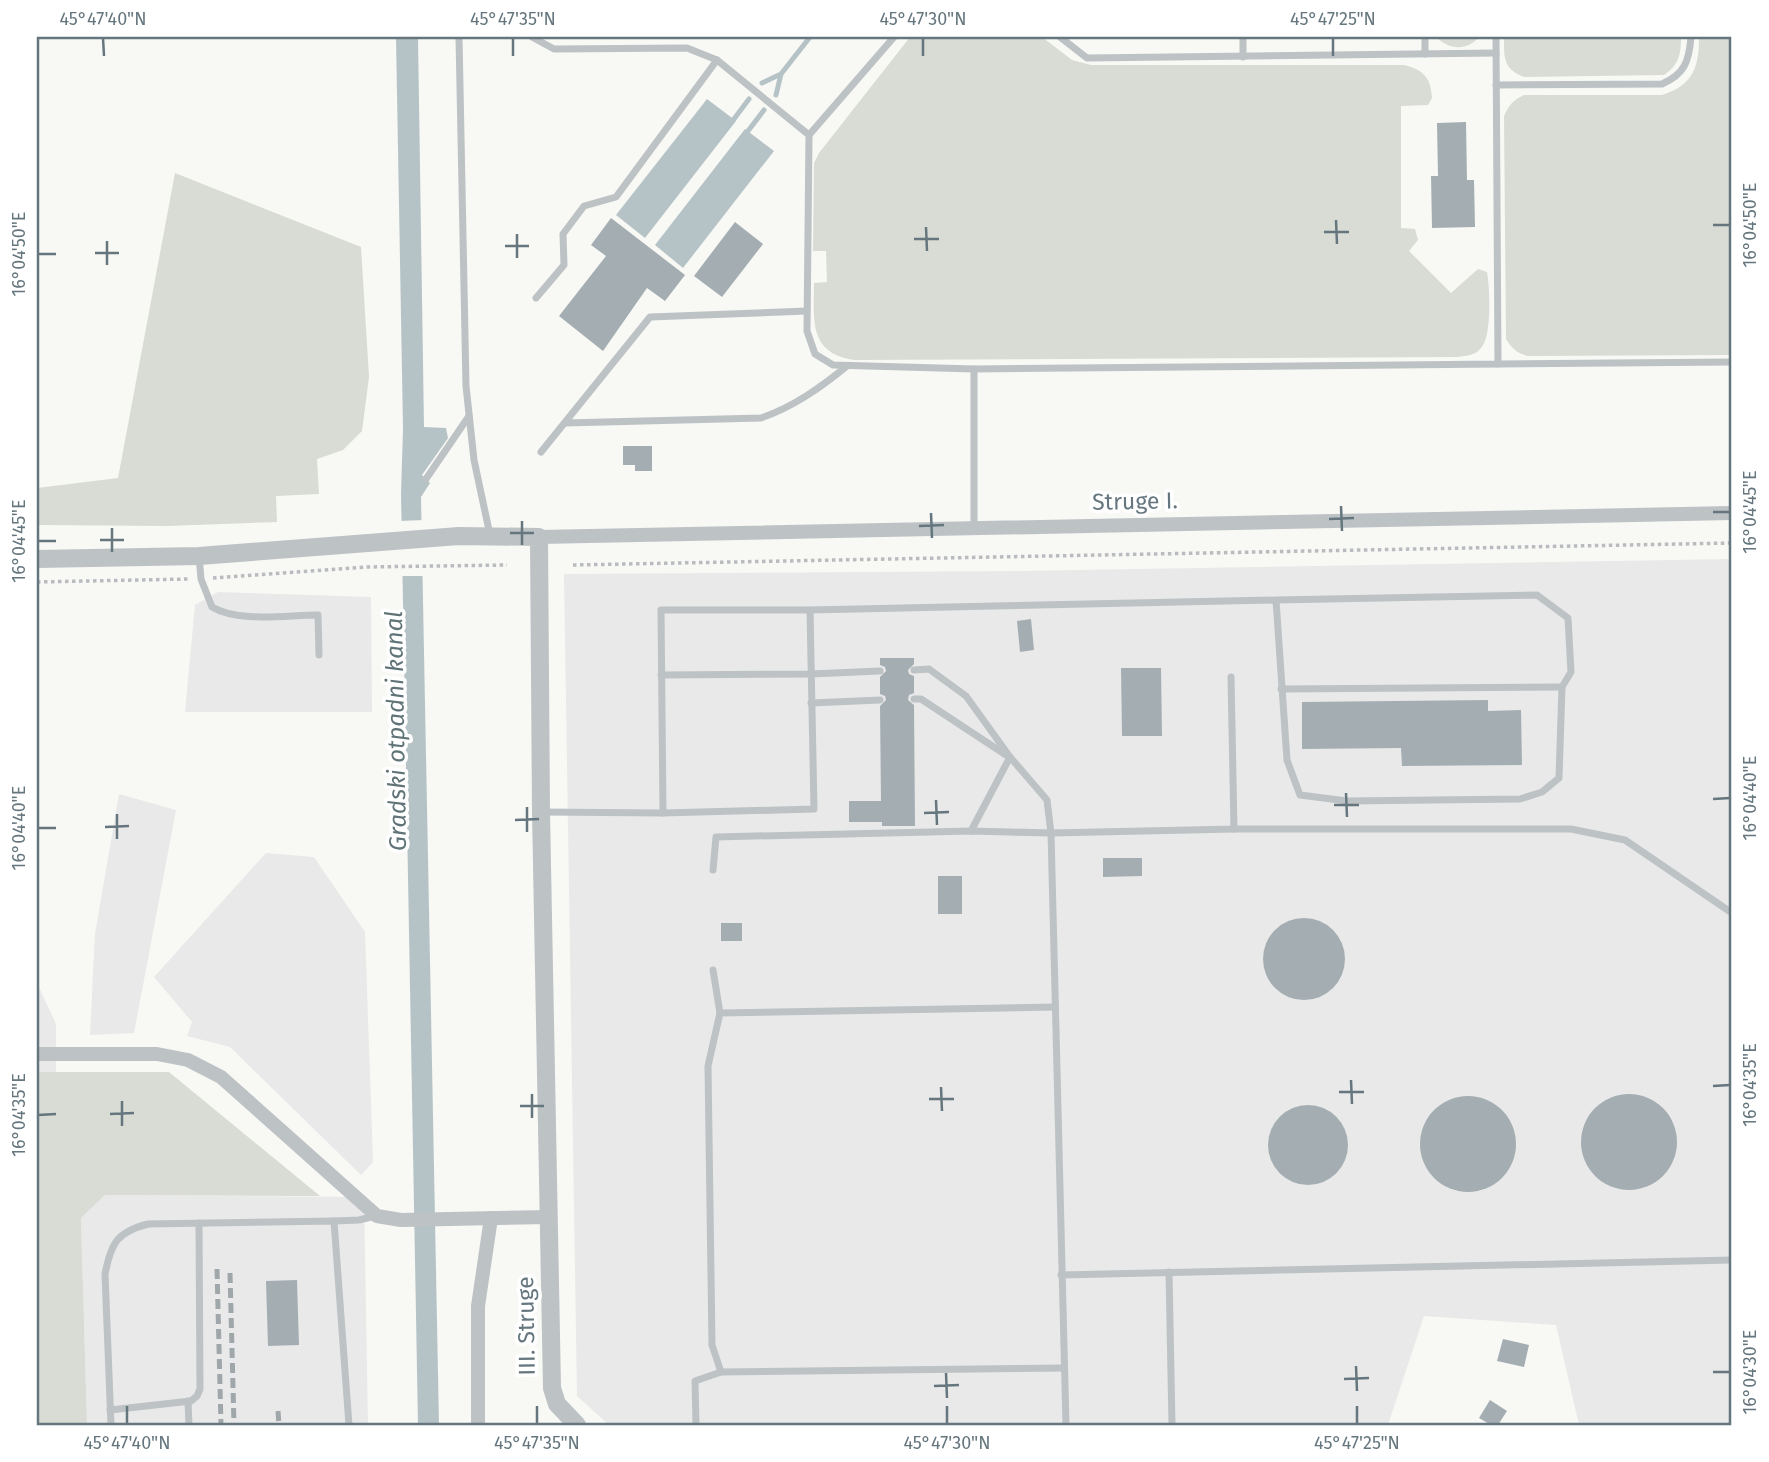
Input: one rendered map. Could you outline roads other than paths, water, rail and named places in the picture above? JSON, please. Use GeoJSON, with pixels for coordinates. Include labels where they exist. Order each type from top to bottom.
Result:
{"type":"FeatureCollection","features":[{"type":"Feature","properties":{"kind":"street","name":"Struge I."},"geometry":{"type":"LineString","coordinates":[[539,537],[1732,513]]}},
{"type":"Feature","properties":{"kind":"street"},"geometry":{"type":"LineString","coordinates":[[37,559],[199,556],[368,542],[490,536],[539,537]]}},
{"type":"Feature","properties":{"kind":"street","name":"III. Struge"},"geometry":{"type":"LineString","coordinates":[[539,537],[541,812],[552,1388],[557,1404],[578,1425]]}},
{"type":"Feature","properties":{"kind":"street"},"geometry":{"type":"LineString","coordinates":[[37,1054],[157,1054],[188,1060],[221,1077],[377,1216],[401,1220],[549,1217]]}},
{"type":"Feature","properties":{"kind":"street"},"geometry":{"type":"LineString","coordinates":[[478,1425],[478,1306],[491,1218]]}},
{"type":"Feature","properties":{"kind":"lane"},"geometry":{"type":"LineString","coordinates":[[459,37],[466,386],[474,460],[490,536]]}},
{"type":"Feature","properties":{"kind":"lane"},"geometry":{"type":"LineString","coordinates":[[532,37],[554,49],[687,48],[717,60],[809,135]]}},
{"type":"Feature","properties":{"kind":"lane"},"geometry":{"type":"LineString","coordinates":[[894,37],[809,135],[807,331],[815,354],[833,365],[974,369],[1732,362]]}},
{"type":"Feature","properties":{"kind":"lane"},"geometry":{"type":"LineString","coordinates":[[1060,37],[1087,58],[1496,53]]}},
{"type":"Feature","properties":{"kind":"lane"},"geometry":{"type":"LineString","coordinates":[[1243,37],[1243,57]]}},
{"type":"Feature","properties":{"kind":"lane"},"geometry":{"type":"LineString","coordinates":[[1424,37],[1425,54]]}},
{"type":"Feature","properties":{"kind":"lane"},"geometry":{"type":"LineString","coordinates":[[1496,37],[1498,364]]}},
{"type":"Feature","properties":{"kind":"lane"},"geometry":{"type":"LineString","coordinates":[[1496,85],[1662,84],[1684,70],[1690,58],[1691,37]]}},
{"type":"Feature","properties":{"kind":"lane"},"geometry":{"type":"LineString","coordinates":[[536,298],[564,265],[563,234],[583,206],[617,197],[717,60]]}},
{"type":"Feature","properties":{"kind":"lane"},"geometry":{"type":"LineString","coordinates":[[541,452],[650,317],[807,311]]}},
{"type":"Feature","properties":{"kind":"lane"},"geometry":{"type":"LineString","coordinates":[[565,423],[761,418],[782,411],[821,387],[847,365]]}},
{"type":"Feature","properties":{"kind":"lane"},"geometry":{"type":"LineString","coordinates":[[974,369],[974,527]]}},
{"type":"Feature","properties":{"kind":"lane"},"geometry":{"type":"LineString","coordinates":[[426,479],[470,415]]}},
{"type":"Feature","properties":{"kind":"lane"},"geometry":{"type":"LineString","coordinates":[[199,556],[201,579],[212,607],[223,614],[237,616],[318,615],[319,655]]}},
{"type":"Feature","properties":{"kind":"lane"},"geometry":{"type":"LineString","coordinates":[[663,813],[661,610],[810,610],[1276,600],[1537,595],[1568,618],[1571,671],[1562,687],[1559,778],[1542,792],[1520,799],[1347,801],[1300,794],[1287,760],[1276,600]]}},
{"type":"Feature","properties":{"kind":"lane"},"geometry":{"type":"LineString","coordinates":[[541,812],[663,813],[814,809],[810,610]]}},
{"type":"Feature","properties":{"kind":"lane"},"geometry":{"type":"LineString","coordinates":[[914,670],[929,669],[966,696],[1010,757],[1047,800],[1051,832],[1066,1425]]}},
{"type":"Feature","properties":{"kind":"lane"},"geometry":{"type":"LineString","coordinates":[[660,675],[880,671]]}},
{"type":"Feature","properties":{"kind":"lane"},"geometry":{"type":"LineString","coordinates":[[1231,677],[1234,829]]}},
{"type":"Feature","properties":{"kind":"lane"},"geometry":{"type":"LineString","coordinates":[[1282,689],[1562,687]]}},
{"type":"Feature","properties":{"kind":"lane"},"geometry":{"type":"LineString","coordinates":[[914,699],[921,699],[1010,757]]}},
{"type":"Feature","properties":{"kind":"lane"},"geometry":{"type":"LineString","coordinates":[[811,703],[880,700]]}},
{"type":"Feature","properties":{"kind":"lane"},"geometry":{"type":"LineString","coordinates":[[971,831],[1010,757]]}},
{"type":"Feature","properties":{"kind":"lane"},"geometry":{"type":"LineString","coordinates":[[713,870],[716,837],[971,831],[1571,829],[1625,840],[1732,913]]}},
{"type":"Feature","properties":{"kind":"lane"},"geometry":{"type":"LineString","coordinates":[[713,970],[720,1013],[708,1066],[712,1345],[721,1373]]}},
{"type":"Feature","properties":{"kind":"lane"},"geometry":{"type":"LineString","coordinates":[[720,1013],[1055,1007]]}},
{"type":"Feature","properties":{"kind":"lane"},"geometry":{"type":"LineString","coordinates":[[111,1425],[105,1274],[109,1253],[119,1237],[131,1229],[148,1224],[334,1221],[377,1216]]}},
{"type":"Feature","properties":{"kind":"lane"},"geometry":{"type":"LineString","coordinates":[[334,1221],[349,1425]]}},
{"type":"Feature","properties":{"kind":"lane"},"geometry":{"type":"LineString","coordinates":[[110,1410],[188,1401],[197,1396],[200,1389],[199,1223]]}},
{"type":"Feature","properties":{"kind":"lane"},"geometry":{"type":"LineString","coordinates":[[1061,1275],[1732,1260]]}},
{"type":"Feature","properties":{"kind":"lane"},"geometry":{"type":"LineString","coordinates":[[1169,1272],[1172,1425]]}},
{"type":"Feature","properties":{"kind":"lane"},"geometry":{"type":"LineString","coordinates":[[696,1425],[695,1381],[721,1373],[1063,1368]]}},
{"type":"Feature","properties":{"kind":"lane"},"geometry":{"type":"LineString","coordinates":[[188,1401],[189,1425]]}},
{"type":"Feature","properties":{"kind":"waterway"},"geometry":{"type":"LineString","coordinates":[[762,83],[781,74],[810,37]]}},
{"type":"Feature","properties":{"kind":"waterway"},"geometry":{"type":"LineString","coordinates":[[776,95],[781,74]]}},
{"type":"Feature","properties":{"kind":"waterway"},"geometry":{"type":"LineString","coordinates":[[734,119],[749,99]]}},
{"type":"Feature","properties":{"kind":"waterway"},"geometry":{"type":"LineString","coordinates":[[748,131],[764,110]]}},
{"type":"Feature","properties":{"kind":"railway"},"geometry":{"type":"LineString","coordinates":[[217,1269],[221,1425]]}},
{"type":"Feature","properties":{"kind":"railway"},"geometry":{"type":"LineString","coordinates":[[230,1273],[234,1425]]}},
{"type":"Feature","properties":{"kind":"railway"},"geometry":{"type":"LineString","coordinates":[[278,1411],[279,1425]]}},
{"type":"Feature","properties":{"kind":"water label","name":"Gradski otpadni kanal"},"geometry":{"type":"Point","coordinates":[396,731]}}]}
